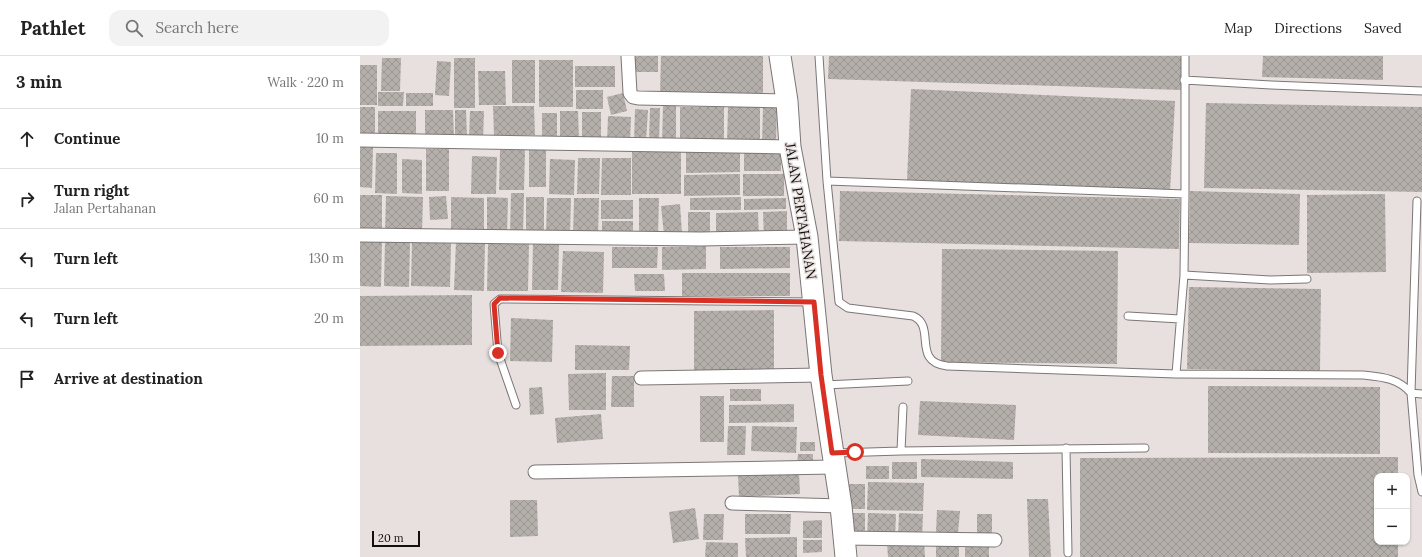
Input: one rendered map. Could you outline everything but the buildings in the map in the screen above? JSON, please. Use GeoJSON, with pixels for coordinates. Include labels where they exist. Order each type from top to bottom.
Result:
{"type":"FeatureCollection","features":[{"type":"Feature","properties":{"kind":"main road","name":"JALAN PERTAHANAN"},"geometry":{"type":"LineString","coordinates":[[780,56],[787,101],[790,147],[807,237],[822,380],[841,506],[844,548]]}},
{"type":"Feature","properties":{"kind":"street"},"geometry":{"type":"LineString","coordinates":[[628,56],[630,93],[633,97],[787,101]]}},
{"type":"Feature","properties":{"kind":"street"},"geometry":{"type":"LineString","coordinates":[[360,140],[790,147]]}},
{"type":"Feature","properties":{"kind":"street"},"geometry":{"type":"LineString","coordinates":[[360,235],[701,239],[807,237]]}},
{"type":"Feature","properties":{"kind":"street"},"geometry":{"type":"LineString","coordinates":[[641,378],[822,380]]}},
{"type":"Feature","properties":{"kind":"street"},"geometry":{"type":"LineString","coordinates":[[535,472],[833,460]]}},
{"type":"Feature","properties":{"kind":"street"},"geometry":{"type":"LineString","coordinates":[[732,503],[841,506]]}},
{"type":"Feature","properties":{"kind":"street"},"geometry":{"type":"LineString","coordinates":[[844,548],[995,540]]}},
{"type":"Feature","properties":{"kind":"lane"},"geometry":{"type":"LineString","coordinates":[[819,56],[827,181],[839,302],[848,308],[913,316],[919,319],[923,326],[928,355],[932,362],[938,365],[947,366],[1176,374],[1379,376],[1396,381],[1405,386],[1411,393],[1422,394]]}},
{"type":"Feature","properties":{"kind":"lane"},"geometry":{"type":"LineString","coordinates":[[1176,374],[1184,275],[1185,56]]}},
{"type":"Feature","properties":{"kind":"lane"},"geometry":{"type":"LineString","coordinates":[[1184,80],[1422,91]]}},
{"type":"Feature","properties":{"kind":"lane"},"geometry":{"type":"LineString","coordinates":[[827,181],[1185,194]]}},
{"type":"Feature","properties":{"kind":"lane"},"geometry":{"type":"LineString","coordinates":[[1417,201],[1418,284],[1411,393],[1418,475],[1422,492]]}},
{"type":"Feature","properties":{"kind":"lane"},"geometry":{"type":"LineString","coordinates":[[1184,275],[1270,280],[1308,279]]}},
{"type":"Feature","properties":{"kind":"lane"},"geometry":{"type":"LineString","coordinates":[[516,405],[498,353],[494,304],[500,298],[814,302]]}},
{"type":"Feature","properties":{"kind":"lane"},"geometry":{"type":"LineString","coordinates":[[1128,316],[1180,319]]}},
{"type":"Feature","properties":{"kind":"lane"},"geometry":{"type":"LineString","coordinates":[[822,380],[908,381]]}},
{"type":"Feature","properties":{"kind":"lane"},"geometry":{"type":"LineString","coordinates":[[901,451],[903,407]]}},
{"type":"Feature","properties":{"kind":"lane"},"geometry":{"type":"LineString","coordinates":[[1066,448],[1068,553]]}},
{"type":"Feature","properties":{"kind":"lane"},"geometry":{"type":"LineString","coordinates":[[833,460],[901,451],[1145,448]]}},
{"type":"Feature","properties":{"kind":"route"},"geometry":{"type":"LineString","coordinates":[[498,353],[494,304],[500,298],[814,302],[821,375],[832,453],[855,452]]}}]}
